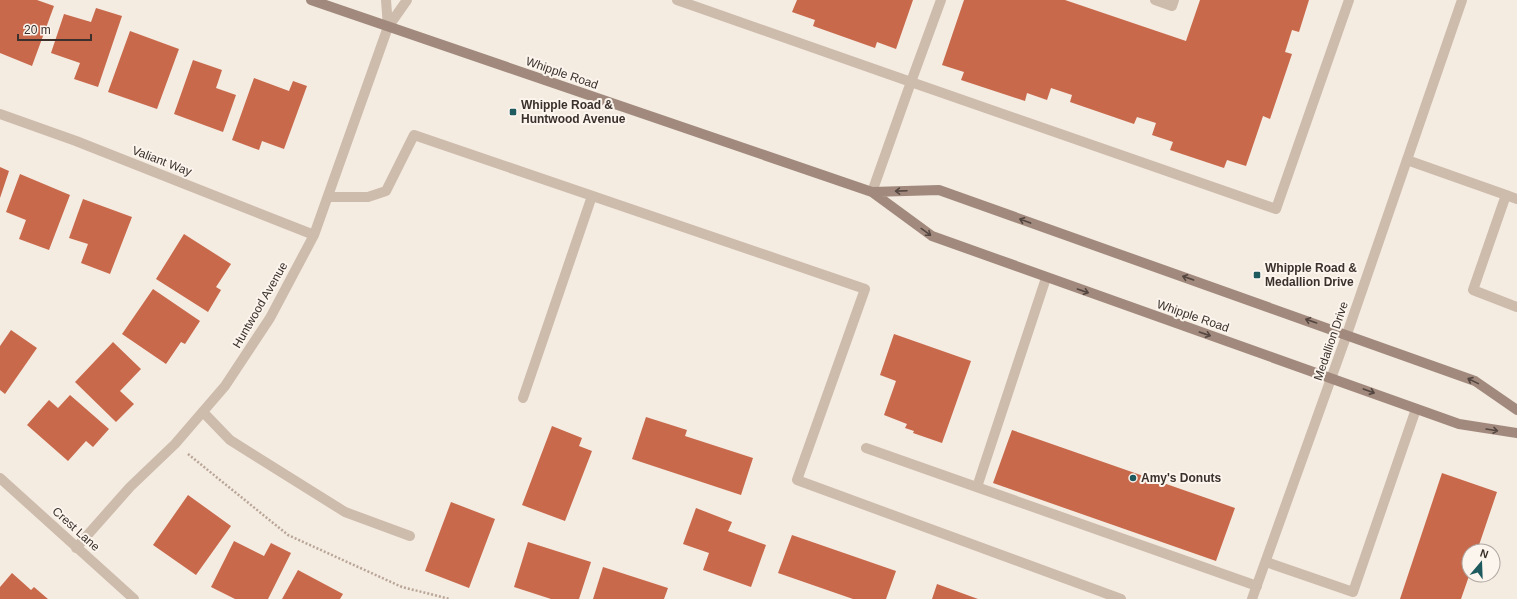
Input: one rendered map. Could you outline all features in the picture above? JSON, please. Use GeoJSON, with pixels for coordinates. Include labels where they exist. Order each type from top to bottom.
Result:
{"type":"FeatureCollection","features":[{"type":"Feature","properties":{"kind":"main road","name":"Whipple Road"},"geometry":{"type":"LineString","coordinates":[[311,0],[872,192],[932,236],[1046,278],[1459,424],[1517,433]]}},
{"type":"Feature","properties":{"kind":"main road","name":"Whipple Road"},"geometry":{"type":"LineString","coordinates":[[872,192],[939,190],[1347,334],[1475,381],[1517,410]]}},
{"type":"Feature","properties":{"kind":"street","name":"Huntwood Avenue"},"geometry":{"type":"LineString","coordinates":[[386,0],[388,27]]}},
{"type":"Feature","properties":{"kind":"street","name":"Huntwood Avenue"},"geometry":{"type":"LineString","coordinates":[[76,548],[130,487],[175,444],[226,386],[270,318],[314,235],[388,27],[407,0]]}},
{"type":"Feature","properties":{"kind":"street"},"geometry":{"type":"LineString","coordinates":[[677,0],[1276,209],[1349,0]]}},
{"type":"Feature","properties":{"kind":"street"},"geometry":{"type":"LineString","coordinates":[[872,192],[941,0]]}},
{"type":"Feature","properties":{"kind":"street"},"geometry":{"type":"LineString","coordinates":[[1155,0],[1172,6],[1174,0]]}},
{"type":"Feature","properties":{"kind":"street","name":"Medallion Drive"},"geometry":{"type":"LineString","coordinates":[[1252,599],[1332,378],[1462,0]]}},
{"type":"Feature","properties":{"kind":"street","name":"Valiant Way"},"geometry":{"type":"LineString","coordinates":[[0,114],[76,141],[314,235]]}},
{"type":"Feature","properties":{"kind":"street"},"geometry":{"type":"LineString","coordinates":[[328,197],[368,197],[386,191],[414,135],[865,289],[797,480],[1121,599]]}},
{"type":"Feature","properties":{"kind":"street"},"geometry":{"type":"LineString","coordinates":[[1407,160],[1517,199]]}},
{"type":"Feature","properties":{"kind":"street"},"geometry":{"type":"LineString","coordinates":[[1506,195],[1473,290],[1517,308]]}},
{"type":"Feature","properties":{"kind":"street"},"geometry":{"type":"LineString","coordinates":[[523,398],[592,196]]}},
{"type":"Feature","properties":{"kind":"street"},"geometry":{"type":"LineString","coordinates":[[977,487],[1046,278]]}},
{"type":"Feature","properties":{"kind":"street"},"geometry":{"type":"LineString","coordinates":[[1266,562],[1353,592],[1416,409]]}},
{"type":"Feature","properties":{"kind":"street"},"geometry":{"type":"LineString","coordinates":[[203,412],[230,440],[345,512],[410,536]]}},
{"type":"Feature","properties":{"kind":"street"},"geometry":{"type":"LineString","coordinates":[[866,448],[1257,586]]}},
{"type":"Feature","properties":{"kind":"street","name":"Crest Lane"},"geometry":{"type":"LineString","coordinates":[[0,478],[134,599]]}},
{"type":"Feature","properties":{"kind":"path"},"geometry":{"type":"LineString","coordinates":[[175,444],[288,535],[402,587],[450,599]]}},
{"type":"Feature","properties":{"kind":"building"},"geometry":{"type":"Polygon","coordinates":[[[0,0],[37,0],[54,6],[32,66],[0,53],[0,0]]]}},
{"type":"Feature","properties":{"kind":"building"},"geometry":{"type":"Polygon","coordinates":[[[797,0],[913,0],[896,49],[877,42],[875,48],[813,26],[815,20],[792,12],[797,0]]]}},
{"type":"Feature","properties":{"kind":"building"},"geometry":{"type":"Polygon","coordinates":[[[964,0],[1065,0],[1186,41],[1200,0],[1309,0],[1299,32],[1292,30],[1285,52],[1292,54],[1270,119],[1263,116],[1246,166],[1227,160],[1224,168],[1170,150],[1173,142],[1152,135],[1156,123],[1137,117],[1134,124],[1070,102],[1072,95],[1051,88],[1047,100],[1027,93],[1025,101],[961,80],[964,72],[942,65],[964,0]]]}},
{"type":"Feature","properties":{"kind":"building"},"geometry":{"type":"Polygon","coordinates":[[[96,8],[122,16],[98,87],[74,79],[80,63],[51,53],[64,14],[91,22],[96,8]]]}},
{"type":"Feature","properties":{"kind":"building"},"geometry":{"type":"Polygon","coordinates":[[[130,31],[179,49],[157,109],[108,92],[130,31]]]}},
{"type":"Feature","properties":{"kind":"building"},"geometry":{"type":"Polygon","coordinates":[[[193,60],[222,70],[216,88],[236,95],[223,132],[174,114],[193,60]]]}},
{"type":"Feature","properties":{"kind":"building"},"geometry":{"type":"Polygon","coordinates":[[[254,78],[289,91],[293,81],[307,86],[284,149],[262,141],[259,150],[232,140],[254,78]]]}},
{"type":"Feature","properties":{"kind":"building"},"geometry":{"type":"Polygon","coordinates":[[[0,167],[9,171],[0,198],[0,167]]]}},
{"type":"Feature","properties":{"kind":"building"},"geometry":{"type":"Polygon","coordinates":[[[20,174],[70,195],[49,250],[19,239],[26,220],[6,212],[20,174]]]}},
{"type":"Feature","properties":{"kind":"building"},"geometry":{"type":"Polygon","coordinates":[[[83,199],[132,217],[110,274],[81,263],[88,244],[69,238],[83,199]]]}},
{"type":"Feature","properties":{"kind":"building"},"geometry":{"type":"Polygon","coordinates":[[[184,234],[231,264],[216,287],[221,290],[208,312],[156,279],[184,234]]]}},
{"type":"Feature","properties":{"kind":"building"},"geometry":{"type":"Polygon","coordinates":[[[153,289],[200,321],[185,344],[181,342],[166,364],[122,334],[153,289]]]}},
{"type":"Feature","properties":{"kind":"building"},"geometry":{"type":"Polygon","coordinates":[[[11,330],[37,348],[5,394],[0,390],[0,346],[11,330]]]}},
{"type":"Feature","properties":{"kind":"building"},"geometry":{"type":"Polygon","coordinates":[[[894,334],[971,361],[942,443],[913,433],[914,431],[905,428],[907,424],[884,415],[896,381],[880,375],[894,334]]]}},
{"type":"Feature","properties":{"kind":"building"},"geometry":{"type":"Polygon","coordinates":[[[113,342],[141,369],[120,391],[134,404],[116,422],[75,382],[113,342]]]}},
{"type":"Feature","properties":{"kind":"building"},"geometry":{"type":"Polygon","coordinates":[[[70,395],[109,429],[93,447],[86,441],[68,461],[27,425],[49,400],[58,408],[70,395]]]}},
{"type":"Feature","properties":{"kind":"building"},"geometry":{"type":"Polygon","coordinates":[[[646,417],[687,430],[685,436],[753,458],[741,495],[632,459],[646,417]]]}},
{"type":"Feature","properties":{"kind":"building"},"geometry":{"type":"Polygon","coordinates":[[[552,426],[582,438],[579,446],[592,451],[565,521],[522,505],[552,426]]]}},
{"type":"Feature","properties":{"kind":"building"},"geometry":{"type":"Polygon","coordinates":[[[1012,430],[1235,508],[1216,561],[993,483],[1012,430]]]}},
{"type":"Feature","properties":{"kind":"building"},"geometry":{"type":"Polygon","coordinates":[[[1442,473],[1497,492],[1480,543],[1461,543],[1461,583],[1467,583],[1461,599],[1400,599],[1442,473]]]}},
{"type":"Feature","properties":{"kind":"building"},"geometry":{"type":"Polygon","coordinates":[[[188,495],[231,526],[196,575],[153,545],[188,495]]]}},
{"type":"Feature","properties":{"kind":"building"},"geometry":{"type":"Polygon","coordinates":[[[451,502],[495,519],[469,588],[425,571],[451,502]]]}},
{"type":"Feature","properties":{"kind":"building"},"geometry":{"type":"Polygon","coordinates":[[[696,508],[732,522],[728,531],[766,545],[751,587],[703,570],[709,553],[683,544],[696,508]]]}},
{"type":"Feature","properties":{"kind":"building"},"geometry":{"type":"Polygon","coordinates":[[[792,535],[896,571],[886,599],[853,599],[778,573],[792,535]]]}},
{"type":"Feature","properties":{"kind":"building"},"geometry":{"type":"Polygon","coordinates":[[[234,541],[264,556],[271,543],[291,553],[268,599],[235,599],[211,587],[234,541]]]}},
{"type":"Feature","properties":{"kind":"building"},"geometry":{"type":"Polygon","coordinates":[[[528,542],[591,562],[579,599],[551,599],[514,587],[528,542]]]}},
{"type":"Feature","properties":{"kind":"building"},"geometry":{"type":"Polygon","coordinates":[[[603,567],[668,588],[664,599],[593,599],[603,567]]]}},
{"type":"Feature","properties":{"kind":"building"},"geometry":{"type":"Polygon","coordinates":[[[298,570],[343,594],[340,599],[282,599],[298,570]]]}},
{"type":"Feature","properties":{"kind":"building"},"geometry":{"type":"Polygon","coordinates":[[[12,573],[31,590],[34,587],[48,599],[0,599],[0,587],[12,573]]]}},
{"type":"Feature","properties":{"kind":"building"},"geometry":{"type":"Polygon","coordinates":[[[937,584],[978,599],[932,599],[937,584]]]}},
{"type":"Feature","properties":{"kind":"place","name":"Whipple Road & Huntwood Avenue"},"geometry":{"type":"Point","coordinates":[513,112]}},
{"type":"Feature","properties":{"kind":"place","name":"Whipple Road & Medallion Drive"},"geometry":{"type":"Point","coordinates":[1257,275]}},
{"type":"Feature","properties":{"kind":"place","name":"Amy's Donuts"},"geometry":{"type":"Point","coordinates":[1133,478]}}]}
